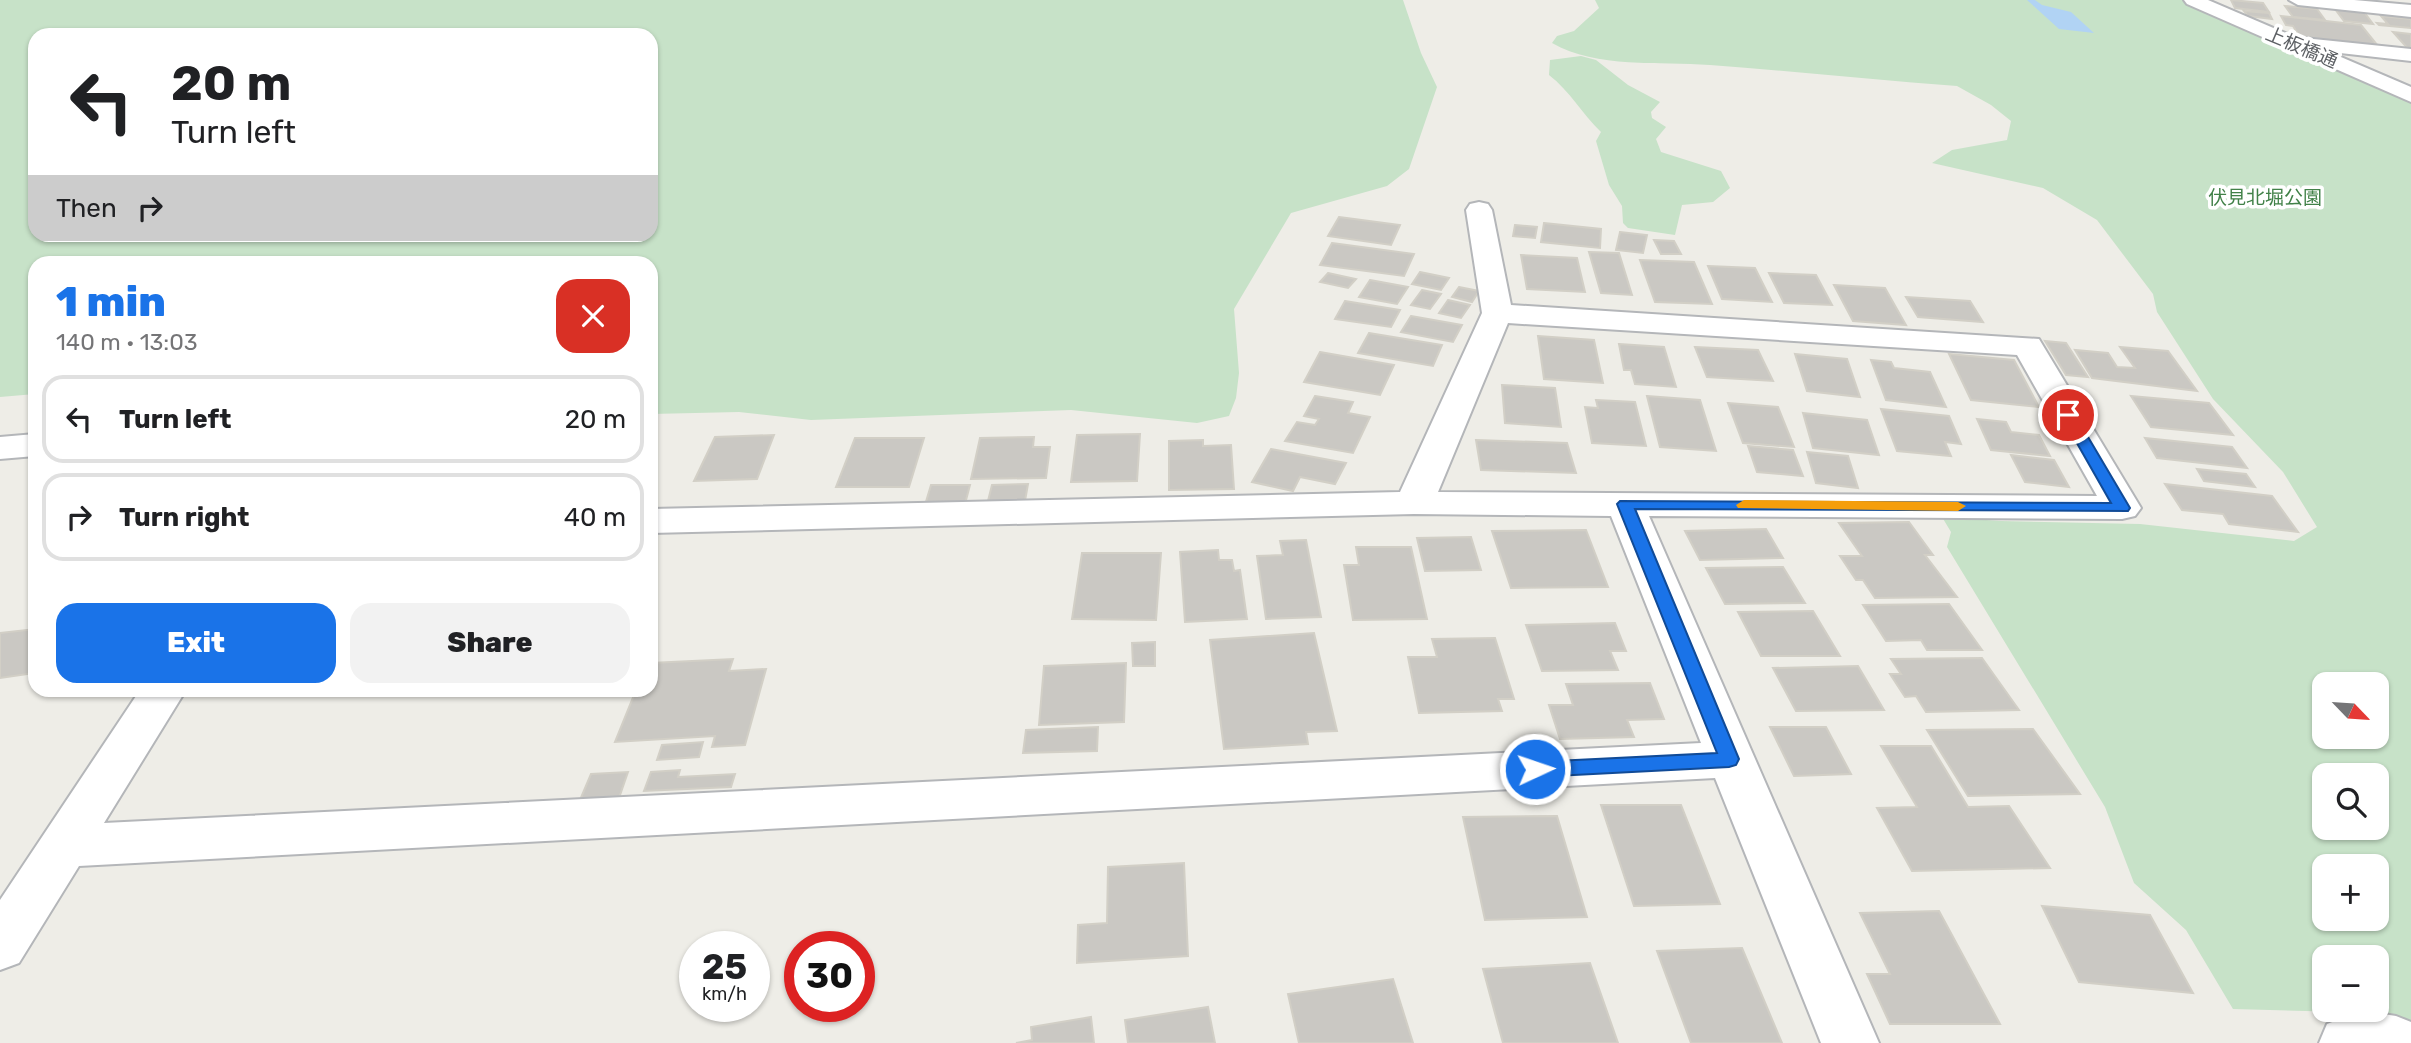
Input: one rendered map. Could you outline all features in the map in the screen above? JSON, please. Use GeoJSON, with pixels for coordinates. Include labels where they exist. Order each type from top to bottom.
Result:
{"type":"FeatureCollection","features":[{"type":"Feature","properties":{"kind":"street","name":"上板橋通"},"geometry":{"type":"LineString","coordinates":[[2193,0],[2411,94]]}},
{"type":"Feature","properties":{"kind":"street"},"geometry":{"type":"LineString","coordinates":[[2298,0],[2365,3],[2411,11]]}},
{"type":"Feature","properties":{"kind":"street"},"geometry":{"type":"LineString","coordinates":[[2294,43],[2411,55]]}},
{"type":"Feature","properties":{"kind":"street"},"geometry":{"type":"LineString","coordinates":[[1414,503],[1497,313],[1479,210]]}},
{"type":"Feature","properties":{"kind":"street"},"geometry":{"type":"LineString","coordinates":[[658,521],[1414,503],[2122,508],[2028,346],[1497,313]]}},
{"type":"Feature","properties":{"kind":"street"},"geometry":{"type":"LineString","coordinates":[[0,448],[28,446]]}},
{"type":"Feature","properties":{"kind":"street"},"geometry":{"type":"LineString","coordinates":[[1625,504],[1729,759],[1850,1043]]}},
{"type":"Feature","properties":{"kind":"street"},"geometry":{"type":"LineString","coordinates":[[0,946],[159,697]]}},
{"type":"Feature","properties":{"kind":"street"},"geometry":{"type":"LineString","coordinates":[[64,846],[1729,759]]}},
{"type":"Feature","properties":{"kind":"street"},"geometry":{"type":"LineString","coordinates":[[2348,1043],[2370,1039],[2396,1043]]}},
{"type":"Feature","properties":{"kind":"green space"},"geometry":{"type":"Polygon","coordinates":[[[0,0],[1403,0],[1421,53],[1437,87],[1409,169],[1387,186],[1291,213],[1234,309],[1239,373],[1236,398],[1229,416],[1197,423],[1071,410],[811,420],[739,412],[658,414],[658,256],[28,256],[28,395],[0,397],[0,0]]]}},
{"type":"Feature","properties":{"kind":"green space","name":"伏見北堀公園"},"geometry":{"type":"Polygon","coordinates":[[[1595,0],[2185,0],[2411,100],[2411,1020],[2389,1015],[2389,945],[2312,945],[2312,1011],[2233,1009],[2186,930],[2134,883],[2105,807],[1947,547],[1951,532],[1942,517],[2140,524],[2294,541],[2317,527],[2283,472],[2213,399],[2157,312],[2153,294],[2097,220],[2043,188],[1932,163],[1952,150],[2007,140],[2011,121],[1991,105],[1957,86],[1710,65],[1608,60],[1588,57],[1552,43],[1557,36],[1574,31],[1599,8],[1595,0]]]}},
{"type":"Feature","properties":{"kind":"green space"},"geometry":{"type":"Polygon","coordinates":[[[1581,56],[1596,60],[1628,85],[1660,102],[1651,112],[1652,118],[1666,127],[1656,139],[1661,152],[1721,171],[1730,188],[1713,202],[1682,205],[1675,235],[1628,228],[1623,223],[1622,206],[1609,185],[1596,141],[1601,132],[1549,75],[1550,60],[1581,56]]]}},
{"type":"Feature","properties":{"kind":"water"},"geometry":{"type":"Polygon","coordinates":[[[2027,0],[2035,0],[2042,5],[2071,12],[2094,33],[2059,29],[2027,0]]]}},
{"type":"Feature","properties":{"kind":"building"},"geometry":{"type":"Polygon","coordinates":[[[2231,0],[2263,3],[2269,12],[2235,8],[2231,0]]]}},
{"type":"Feature","properties":{"kind":"building"},"geometry":{"type":"Polygon","coordinates":[[[2285,6],[2317,9],[2325,20],[2293,17],[2285,6]]]}},
{"type":"Feature","properties":{"kind":"building"},"geometry":{"type":"Polygon","coordinates":[[[2335,9],[2364,12],[2373,24],[2344,21],[2335,9]]]}},
{"type":"Feature","properties":{"kind":"building"},"geometry":{"type":"Polygon","coordinates":[[[2244,11],[2269,13],[2272,19],[2248,16],[2244,11]]]}},
{"type":"Feature","properties":{"kind":"building"},"geometry":{"type":"Polygon","coordinates":[[[2281,16],[2361,25],[2382,51],[2301,39],[2293,26],[2286,25],[2281,16]]]}},
{"type":"Feature","properties":{"kind":"building"},"geometry":{"type":"Polygon","coordinates":[[[2381,16],[2411,19],[2411,28],[2379,25],[2377,23],[2388,24],[2381,16]]]}},
{"type":"Feature","properties":{"kind":"building"},"geometry":{"type":"Polygon","coordinates":[[[2393,32],[2411,34],[2411,51],[2410,51],[2393,32]]]}},
{"type":"Feature","properties":{"kind":"building"},"geometry":{"type":"Polygon","coordinates":[[[1339,217],[1400,225],[1391,245],[1328,236],[1339,217]]]}},
{"type":"Feature","properties":{"kind":"building"},"geometry":{"type":"Polygon","coordinates":[[[1544,223],[1601,229],[1600,248],[1541,242],[1544,223]]]}},
{"type":"Feature","properties":{"kind":"building"},"geometry":{"type":"Polygon","coordinates":[[[1515,225],[1537,227],[1535,238],[1513,236],[1515,225]]]}},
{"type":"Feature","properties":{"kind":"building"},"geometry":{"type":"Polygon","coordinates":[[[1620,232],[1647,235],[1643,253],[1616,250],[1620,232]]]}},
{"type":"Feature","properties":{"kind":"building"},"geometry":{"type":"Polygon","coordinates":[[[1654,240],[1674,241],[1681,254],[1661,254],[1654,240]]]}},
{"type":"Feature","properties":{"kind":"building"},"geometry":{"type":"Polygon","coordinates":[[[1332,243],[1414,254],[1404,276],[1320,265],[1332,243]]]}},
{"type":"Feature","properties":{"kind":"building"},"geometry":{"type":"Polygon","coordinates":[[[1589,252],[1619,253],[1632,295],[1601,293],[1589,252]]]}},
{"type":"Feature","properties":{"kind":"building"},"geometry":{"type":"Polygon","coordinates":[[[1521,255],[1577,258],[1585,292],[1527,289],[1521,255]]]}},
{"type":"Feature","properties":{"kind":"building"},"geometry":{"type":"Polygon","coordinates":[[[1640,260],[1694,262],[1712,304],[1655,302],[1640,260]]]}},
{"type":"Feature","properties":{"kind":"building"},"geometry":{"type":"Polygon","coordinates":[[[1708,266],[1755,268],[1772,302],[1722,299],[1708,266]]]}},
{"type":"Feature","properties":{"kind":"building"},"geometry":{"type":"Polygon","coordinates":[[[1420,272],[1449,278],[1441,290],[1412,284],[1420,272]]]}},
{"type":"Feature","properties":{"kind":"building"},"geometry":{"type":"Polygon","coordinates":[[[1328,273],[1356,279],[1348,288],[1320,282],[1328,273]]]}},
{"type":"Feature","properties":{"kind":"building"},"geometry":{"type":"Polygon","coordinates":[[[1769,273],[1816,275],[1832,305],[1784,303],[1769,273]]]}},
{"type":"Feature","properties":{"kind":"building"},"geometry":{"type":"Polygon","coordinates":[[[1370,280],[1408,287],[1397,304],[1359,297],[1370,280]]]}},
{"type":"Feature","properties":{"kind":"building"},"geometry":{"type":"Polygon","coordinates":[[[1834,285],[1885,288],[1906,325],[1853,321],[1834,285]]]}},
{"type":"Feature","properties":{"kind":"building"},"geometry":{"type":"Polygon","coordinates":[[[1459,287],[1479,291],[1472,302],[1452,297],[1459,287]]]}},
{"type":"Feature","properties":{"kind":"building"},"geometry":{"type":"Polygon","coordinates":[[[1422,290],[1441,294],[1430,309],[1411,305],[1422,290]]]}},
{"type":"Feature","properties":{"kind":"building"},"geometry":{"type":"Polygon","coordinates":[[[1906,297],[1970,301],[1983,322],[1918,317],[1906,297]]]}},
{"type":"Feature","properties":{"kind":"building"},"geometry":{"type":"Polygon","coordinates":[[[1448,300],[1470,305],[1461,318],[1439,313],[1448,300]]]}},
{"type":"Feature","properties":{"kind":"building"},"geometry":{"type":"Polygon","coordinates":[[[1345,301],[1400,310],[1391,327],[1335,319],[1345,301]]]}},
{"type":"Feature","properties":{"kind":"building"},"geometry":{"type":"Polygon","coordinates":[[[1411,316],[1462,325],[1453,342],[1401,332],[1411,316]]]}},
{"type":"Feature","properties":{"kind":"building"},"geometry":{"type":"Polygon","coordinates":[[[1369,333],[1442,345],[1433,366],[1358,353],[1369,333]]]}},
{"type":"Feature","properties":{"kind":"building"},"geometry":{"type":"Polygon","coordinates":[[[1538,336],[1594,340],[1603,383],[1544,379],[1538,336]]]}},
{"type":"Feature","properties":{"kind":"building"},"geometry":{"type":"Polygon","coordinates":[[[2045,341],[2066,343],[2088,377],[2066,375],[2045,341]]]}},
{"type":"Feature","properties":{"kind":"building"},"geometry":{"type":"Polygon","coordinates":[[[1619,344],[1664,347],[1676,387],[1635,384],[1631,370],[1624,370],[1619,344]]]}},
{"type":"Feature","properties":{"kind":"building"},"geometry":{"type":"Polygon","coordinates":[[[1695,347],[1758,350],[1773,381],[1707,377],[1695,347]]]}},
{"type":"Feature","properties":{"kind":"building"},"geometry":{"type":"Polygon","coordinates":[[[2120,347],[2168,351],[2197,391],[2092,378],[2075,350],[2108,353],[2117,367],[2135,368],[2120,347]]]}},
{"type":"Feature","properties":{"kind":"building"},"geometry":{"type":"Polygon","coordinates":[[[1320,352],[1394,365],[1380,395],[1304,382],[1320,352]]]}},
{"type":"Feature","properties":{"kind":"building"},"geometry":{"type":"Polygon","coordinates":[[[1795,354],[1847,359],[1860,397],[1807,391],[1795,354]]]}},
{"type":"Feature","properties":{"kind":"building"},"geometry":{"type":"Polygon","coordinates":[[[1949,354],[2014,360],[2039,407],[1971,400],[1949,354]]]}},
{"type":"Feature","properties":{"kind":"building"},"geometry":{"type":"Polygon","coordinates":[[[1871,360],[1891,362],[1894,368],[1930,372],[1946,407],[1886,400],[1871,360]]]}},
{"type":"Feature","properties":{"kind":"building"},"geometry":{"type":"Polygon","coordinates":[[[1502,385],[1555,388],[1561,427],[1505,423],[1502,385]]]}},
{"type":"Feature","properties":{"kind":"building"},"geometry":{"type":"Polygon","coordinates":[[[1315,396],[1353,402],[1348,413],[1370,417],[1353,453],[1285,441],[1297,422],[1315,425],[1319,419],[1304,416],[1315,396]]]}},
{"type":"Feature","properties":{"kind":"building"},"geometry":{"type":"Polygon","coordinates":[[[1647,396],[1700,400],[1716,451],[1660,447],[1647,396]]]}},
{"type":"Feature","properties":{"kind":"building"},"geometry":{"type":"Polygon","coordinates":[[[2131,396],[2209,403],[2233,435],[2151,427],[2131,396]]]}},
{"type":"Feature","properties":{"kind":"building"},"geometry":{"type":"Polygon","coordinates":[[[1596,400],[1635,402],[1646,446],[1592,443],[1585,407],[1598,408],[1596,400]]]}},
{"type":"Feature","properties":{"kind":"building"},"geometry":{"type":"Polygon","coordinates":[[[1728,403],[1778,407],[1794,447],[1743,443],[1728,403]]]}},
{"type":"Feature","properties":{"kind":"building"},"geometry":{"type":"Polygon","coordinates":[[[1881,409],[1949,416],[1961,444],[1945,442],[1951,456],[1897,451],[1881,409]]]}},
{"type":"Feature","properties":{"kind":"building"},"geometry":{"type":"Polygon","coordinates":[[[1803,413],[1867,420],[1879,455],[1813,448],[1803,413]]]}},
{"type":"Feature","properties":{"kind":"building"},"geometry":{"type":"Polygon","coordinates":[[[1977,419],[2006,422],[2011,432],[2039,435],[2050,456],[1991,450],[1977,419]]]}},
{"type":"Feature","properties":{"kind":"building"},"geometry":{"type":"Polygon","coordinates":[[[1140,434],[1137,481],[1071,482],[1077,435],[1140,434]]]}},
{"type":"Feature","properties":{"kind":"building"},"geometry":{"type":"Polygon","coordinates":[[[774,435],[757,479],[694,481],[715,437],[774,435]]]}},
{"type":"Feature","properties":{"kind":"building"},"geometry":{"type":"Polygon","coordinates":[[[1034,437],[1033,447],[1050,447],[1046,478],[971,479],[980,438],[1034,437]]]}},
{"type":"Feature","properties":{"kind":"building"},"geometry":{"type":"Polygon","coordinates":[[[855,438],[924,438],[909,487],[836,487],[855,438]]]}},
{"type":"Feature","properties":{"kind":"building"},"geometry":{"type":"Polygon","coordinates":[[[2145,438],[2232,447],[2247,468],[2157,458],[2145,438]]]}},
{"type":"Feature","properties":{"kind":"building"},"geometry":{"type":"Polygon","coordinates":[[[1203,440],[1203,446],[1231,445],[1234,489],[1169,490],[1169,441],[1203,440]]]}},
{"type":"Feature","properties":{"kind":"building"},"geometry":{"type":"Polygon","coordinates":[[[1476,440],[1567,443],[1576,473],[1481,470],[1476,440]]]}},
{"type":"Feature","properties":{"kind":"building"},"geometry":{"type":"Polygon","coordinates":[[[1748,446],[1793,450],[1803,476],[1757,472],[1748,446]]]}},
{"type":"Feature","properties":{"kind":"building"},"geometry":{"type":"Polygon","coordinates":[[[1271,449],[1346,463],[1335,484],[1300,477],[1293,491],[1252,482],[1271,449]]]}},
{"type":"Feature","properties":{"kind":"building"},"geometry":{"type":"Polygon","coordinates":[[[1807,452],[1848,456],[1858,488],[1816,483],[1807,452]]]}},
{"type":"Feature","properties":{"kind":"building"},"geometry":{"type":"Polygon","coordinates":[[[2011,455],[2054,460],[2069,487],[2025,482],[2011,455]]]}},
{"type":"Feature","properties":{"kind":"building"},"geometry":{"type":"Polygon","coordinates":[[[2197,469],[2246,474],[2255,487],[2204,481],[2197,469]]]}},
{"type":"Feature","properties":{"kind":"building"},"geometry":{"type":"Polygon","coordinates":[[[1028,484],[1025,501],[988,501],[992,485],[1028,484]]]}},
{"type":"Feature","properties":{"kind":"building"},"geometry":{"type":"Polygon","coordinates":[[[2165,484],[2272,496],[2298,532],[2229,524],[2223,514],[2182,510],[2165,484]]]}},
{"type":"Feature","properties":{"kind":"building"},"geometry":{"type":"Polygon","coordinates":[[[931,485],[970,485],[965,504],[925,505],[931,485]]]}},
{"type":"Feature","properties":{"kind":"building"},"geometry":{"type":"Polygon","coordinates":[[[1909,522],[1933,555],[1925,555],[1957,597],[1875,598],[1863,580],[1856,580],[1840,556],[1862,556],[1839,523],[1909,522]]]}},
{"type":"Feature","properties":{"kind":"building"},"geometry":{"type":"Polygon","coordinates":[[[1766,529],[1783,558],[1700,560],[1685,531],[1766,529]]]}},
{"type":"Feature","properties":{"kind":"building"},"geometry":{"type":"Polygon","coordinates":[[[1586,530],[1608,587],[1511,588],[1492,531],[1586,530]]]}},
{"type":"Feature","properties":{"kind":"building"},"geometry":{"type":"Polygon","coordinates":[[[1471,537],[1481,570],[1425,571],[1417,538],[1471,537]]]}},
{"type":"Feature","properties":{"kind":"building"},"geometry":{"type":"Polygon","coordinates":[[[1306,540],[1321,617],[1266,619],[1257,556],[1283,555],[1280,541],[1306,540]]]}},
{"type":"Feature","properties":{"kind":"building"},"geometry":{"type":"Polygon","coordinates":[[[1356,547],[1411,547],[1427,619],[1353,620],[1344,565],[1359,565],[1356,547]]]}},
{"type":"Feature","properties":{"kind":"building"},"geometry":{"type":"Polygon","coordinates":[[[1218,550],[1219,560],[1232,560],[1234,571],[1240,570],[1247,619],[1185,622],[1180,552],[1218,550]]]}},
{"type":"Feature","properties":{"kind":"building"},"geometry":{"type":"Polygon","coordinates":[[[1082,553],[1161,553],[1156,620],[1072,619],[1082,553]]]}},
{"type":"Feature","properties":{"kind":"building"},"geometry":{"type":"Polygon","coordinates":[[[1783,567],[1805,603],[1725,604],[1706,568],[1783,567]]]}},
{"type":"Feature","properties":{"kind":"building"},"geometry":{"type":"Polygon","coordinates":[[[1949,604],[1982,650],[1927,650],[1921,640],[1886,641],[1863,605],[1949,604]]]}},
{"type":"Feature","properties":{"kind":"building"},"geometry":{"type":"Polygon","coordinates":[[[1813,611],[1840,656],[1761,656],[1738,612],[1813,611]]]}},
{"type":"Feature","properties":{"kind":"building"},"geometry":{"type":"Polygon","coordinates":[[[1615,623],[1626,651],[1610,651],[1618,670],[1542,671],[1526,625],[1615,623]]]}},
{"type":"Feature","properties":{"kind":"building"},"geometry":{"type":"Polygon","coordinates":[[[28,630],[28,674],[0,678],[0,633],[28,630]]]}},
{"type":"Feature","properties":{"kind":"building"},"geometry":{"type":"Polygon","coordinates":[[[1314,633],[1337,731],[1306,732],[1308,744],[1224,749],[1210,640],[1314,633]]]}},
{"type":"Feature","properties":{"kind":"building"},"geometry":{"type":"Polygon","coordinates":[[[1495,638],[1514,699],[1498,699],[1502,711],[1419,713],[1408,657],[1437,657],[1432,639],[1495,638]]]}},
{"type":"Feature","properties":{"kind":"building"},"geometry":{"type":"Polygon","coordinates":[[[1155,642],[1155,666],[1133,666],[1132,643],[1155,642]]]}},
{"type":"Feature","properties":{"kind":"building"},"geometry":{"type":"Polygon","coordinates":[[[1982,658],[2019,710],[1926,712],[1916,696],[1905,697],[1890,674],[1901,674],[1891,659],[1982,658]]]}},
{"type":"Feature","properties":{"kind":"building"},"geometry":{"type":"Polygon","coordinates":[[[733,659],[729,671],[766,669],[745,745],[712,747],[715,736],[615,742],[633,697],[658,697],[658,663],[733,659]]]}},
{"type":"Feature","properties":{"kind":"building"},"geometry":{"type":"Polygon","coordinates":[[[1126,663],[1124,722],[1039,725],[1044,666],[1126,663]]]}},
{"type":"Feature","properties":{"kind":"building"},"geometry":{"type":"Polygon","coordinates":[[[1858,666],[1884,710],[1796,711],[1773,668],[1858,666]]]}},
{"type":"Feature","properties":{"kind":"building"},"geometry":{"type":"Polygon","coordinates":[[[1650,683],[1664,719],[1627,720],[1634,737],[1560,739],[1549,705],[1573,705],[1566,684],[1650,683]]]}},
{"type":"Feature","properties":{"kind":"building"},"geometry":{"type":"Polygon","coordinates":[[[1098,727],[1097,751],[1023,753],[1026,730],[1098,727]]]}},
{"type":"Feature","properties":{"kind":"building"},"geometry":{"type":"Polygon","coordinates":[[[1770,727],[1826,727],[1851,774],[1794,776],[1770,727]]]}},
{"type":"Feature","properties":{"kind":"building"},"geometry":{"type":"Polygon","coordinates":[[[2033,729],[2080,794],[1968,796],[1927,730],[2033,729]]]}},
{"type":"Feature","properties":{"kind":"building"},"geometry":{"type":"Polygon","coordinates":[[[703,742],[699,757],[657,760],[662,745],[703,742]]]}},
{"type":"Feature","properties":{"kind":"building"},"geometry":{"type":"Polygon","coordinates":[[[1881,746],[1931,746],[1968,807],[2009,806],[2050,868],[1912,871],[1877,808],[1917,807],[1881,746]]]}},
{"type":"Feature","properties":{"kind":"building"},"geometry":{"type":"Polygon","coordinates":[[[680,770],[678,777],[735,774],[731,787],[644,791],[651,772],[680,770]]]}},
{"type":"Feature","properties":{"kind":"building"},"geometry":{"type":"Polygon","coordinates":[[[628,772],[619,798],[580,800],[591,774],[628,772]]]}},
{"type":"Feature","properties":{"kind":"building"},"geometry":{"type":"Polygon","coordinates":[[[1601,805],[1681,805],[1720,904],[1634,906],[1601,805]]]}},
{"type":"Feature","properties":{"kind":"building"},"geometry":{"type":"Polygon","coordinates":[[[1557,816],[1587,917],[1485,920],[1463,817],[1557,816]]]}},
{"type":"Feature","properties":{"kind":"building"},"geometry":{"type":"Polygon","coordinates":[[[1184,863],[1188,956],[1077,963],[1078,925],[1107,923],[1108,867],[1184,863]]]}},
{"type":"Feature","properties":{"kind":"building"},"geometry":{"type":"Polygon","coordinates":[[[2042,906],[2150,915],[2193,993],[2079,982],[2042,906]]]}},
{"type":"Feature","properties":{"kind":"building"},"geometry":{"type":"Polygon","coordinates":[[[1939,911],[2000,1024],[1890,1024],[1867,974],[1890,974],[1860,913],[1939,911]]]}},
{"type":"Feature","properties":{"kind":"building"},"geometry":{"type":"Polygon","coordinates":[[[1742,948],[1782,1043],[1691,1043],[1657,951],[1742,948]]]}},
{"type":"Feature","properties":{"kind":"building"},"geometry":{"type":"Polygon","coordinates":[[[1590,963],[1618,1043],[1503,1043],[1483,969],[1590,963]]]}},
{"type":"Feature","properties":{"kind":"building"},"geometry":{"type":"Polygon","coordinates":[[[1393,979],[1413,1043],[1299,1043],[1288,994],[1393,979]]]}},
{"type":"Feature","properties":{"kind":"building"},"geometry":{"type":"Polygon","coordinates":[[[1208,1007],[1215,1043],[1128,1043],[1125,1020],[1208,1007]]]}},
{"type":"Feature","properties":{"kind":"building"},"geometry":{"type":"Polygon","coordinates":[[[1091,1017],[1094,1043],[1016,1043],[1032,1040],[1031,1027],[1091,1017]]]}},
{"type":"Feature","properties":{"kind":"slow traffic"},"geometry":{"type":"LineString","coordinates":[[1744,505],[1958,506]]}},
{"type":"Feature","properties":{"kind":"route"},"geometry":{"type":"LineString","coordinates":[[1535,769],[1729,759],[1625,504],[2122,508],[2068,415]]}}]}
